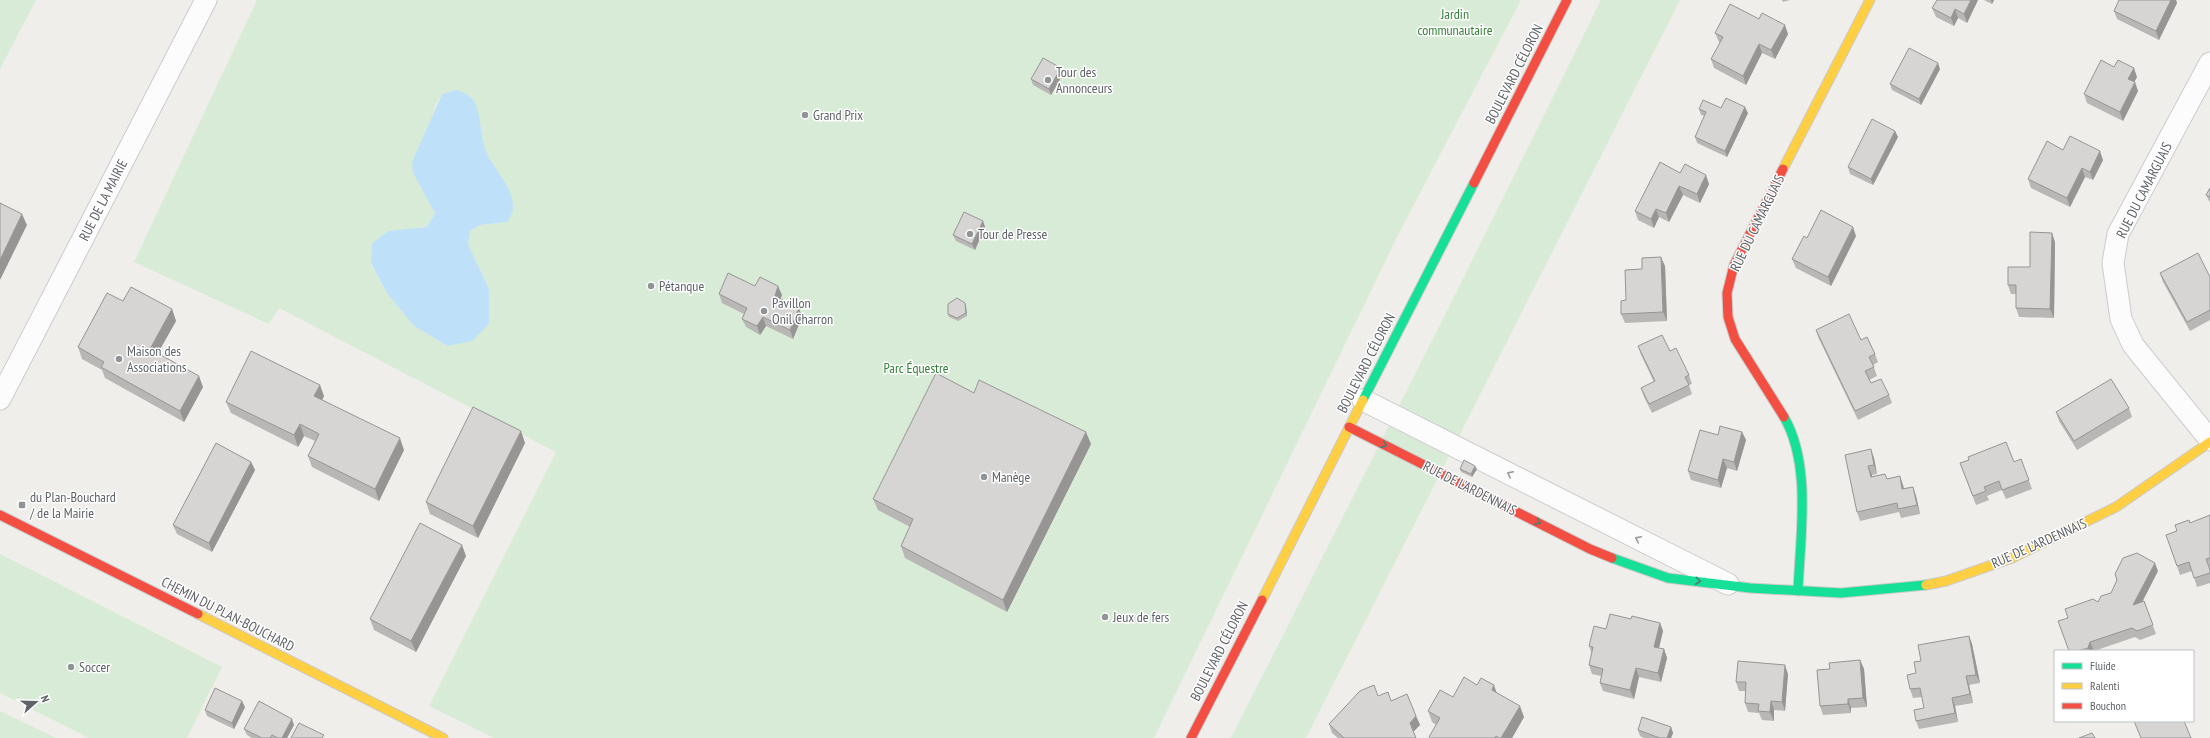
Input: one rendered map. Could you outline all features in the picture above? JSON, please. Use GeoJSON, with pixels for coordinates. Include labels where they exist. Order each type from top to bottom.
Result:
{"type":"FeatureCollection","features":[{"type":"Feature","properties":{"kind":"street","name":"RUE DE LA MAIRIE"},"geometry":{"type":"LineString","coordinates":[[0,399],[206,0]]}},
{"type":"Feature","properties":{"kind":"street","name":"BOULEVARD CÉLORON"},"geometry":{"type":"LineString","coordinates":[[1191,738],[1567,0]]}},
{"type":"Feature","properties":{"kind":"street","name":"RUE DU CAMARGUAIS"},"geometry":{"type":"LineString","coordinates":[[1798,592],[1801,521],[1797,453],[1783,415],[1734,338],[1726,313],[1727,288],[1734,265],[1870,0]]}},
{"type":"Feature","properties":{"kind":"street","name":"RUE DU CAMARGUAIS"},"geometry":{"type":"LineString","coordinates":[[2210,63],[2118,234],[2113,263],[2121,319],[2133,344],[2210,441]]}},
{"type":"Feature","properties":{"kind":"street","name":"RUE DE L'ARDENNAIS"},"geometry":{"type":"LineString","coordinates":[[1363,400],[1728,584]]}},
{"type":"Feature","properties":{"kind":"street","name":"RUE DE L'ARDENNAIS"},"geometry":{"type":"LineString","coordinates":[[1349,427],[1590,549],[1617,561],[1668,578],[1798,592],[1862,592],[1922,586],[1946,581],[2012,558],[2116,507],[2210,441]]}},
{"type":"Feature","properties":{"kind":"street","name":"CHEMIN DU PLAN-BOUCHARD"},"geometry":{"type":"LineString","coordinates":[[0,515],[443,738]]}},
{"type":"Feature","properties":{"kind":"street"},"geometry":{"type":"LineString","coordinates":[[1590,549],[1604,522]]}},
{"type":"Feature","properties":{"kind":"green space"},"geometry":{"type":"Polygon","coordinates":[[[0,0],[36,0],[0,69],[0,0]]]}},
{"type":"Feature","properties":{"kind":"green space","name":"Parc Équestre"},"geometry":{"type":"Polygon","coordinates":[[[257,0],[1521,0],[1398,235],[1154,738],[494,738],[429,706],[556,452],[279,308],[269,324],[134,262],[257,0]],[[456,90],[442,94],[436,104],[413,173],[435,212],[427,227],[388,231],[372,243],[371,264],[387,293],[413,325],[447,346],[489,324],[489,289],[468,244],[470,231],[480,225],[507,222],[510,193],[485,150],[480,134],[479,118],[456,90]]]}},
{"type":"Feature","properties":{"kind":"green space"},"geometry":{"type":"Polygon","coordinates":[[[1601,0],[1680,0],[1306,738],[1231,738],[1450,305],[1601,0]]]}},
{"type":"Feature","properties":{"kind":"green space"},"geometry":{"type":"Polygon","coordinates":[[[0,554],[222,667],[187,738],[89,738],[0,693],[0,554]]]}},
{"type":"Feature","properties":{"kind":"green space"},"geometry":{"type":"Polygon","coordinates":[[[0,711],[56,738],[0,738],[0,711]]]}},
{"type":"Feature","properties":{"kind":"water"},"geometry":{"type":"Polygon","coordinates":[[[456,90],[469,95],[474,101],[478,111],[485,148],[491,161],[510,192],[513,208],[512,214],[507,222],[480,225],[470,231],[468,244],[489,289],[489,324],[472,341],[447,346],[413,325],[387,293],[371,263],[372,243],[388,231],[427,227],[435,213],[413,173],[412,162],[442,94],[456,90]]]}},
{"type":"Feature","properties":{"kind":"building"},"geometry":{"type":"Polygon","coordinates":[[[1937,0],[1971,0],[1964,14],[1955,9],[1951,18],[1932,8],[1937,0]]]}},
{"type":"Feature","properties":{"kind":"building"},"geometry":{"type":"Polygon","coordinates":[[[2119,0],[2171,0],[2156,31],[2114,11],[2119,0]]]}},
{"type":"Feature","properties":{"kind":"building"},"geometry":{"type":"Polygon","coordinates":[[[1730,4],[1759,19],[1762,13],[1785,25],[1771,50],[1759,44],[1743,76],[1711,59],[1723,37],[1715,33],[1730,4]]]}},
{"type":"Feature","properties":{"kind":"building"},"geometry":{"type":"Polygon","coordinates":[[[1909,48],[1938,63],[1919,99],[1890,84],[1909,48]]]}},
{"type":"Feature","properties":{"kind":"building","name":"Tour des Annonceurs"},"geometry":{"type":"Polygon","coordinates":[[[1043,58],[1061,68],[1049,89],[1031,79],[1043,58]]]}},
{"type":"Feature","properties":{"kind":"building"},"geometry":{"type":"Polygon","coordinates":[[[2101,60],[2114,67],[2118,60],[2134,68],[2128,79],[2135,82],[2120,112],[2084,94],[2101,60]]]}},
{"type":"Feature","properties":{"kind":"building"},"geometry":{"type":"Polygon","coordinates":[[[1726,98],[1745,107],[1725,151],[1695,137],[1706,112],[1699,109],[1703,100],[1721,108],[1726,98]]]}},
{"type":"Feature","properties":{"kind":"building"},"geometry":{"type":"Polygon","coordinates":[[[1872,119],[1895,131],[1871,179],[1848,167],[1872,119]]]}},
{"type":"Feature","properties":{"kind":"building"},"geometry":{"type":"Polygon","coordinates":[[[2070,136],[2100,151],[2090,172],[2082,168],[2067,198],[2028,179],[2047,141],[2063,150],[2070,136]]]}},
{"type":"Feature","properties":{"kind":"building"},"geometry":{"type":"Polygon","coordinates":[[[1660,162],[1680,173],[1685,164],[1706,175],[1697,194],[1679,186],[1666,213],[1656,209],[1651,219],[1635,211],[1660,162]]]}},
{"type":"Feature","properties":{"kind":"building"},"geometry":{"type":"Polygon","coordinates":[[[2210,188],[2210,197],[2206,195],[2210,188]]]}},
{"type":"Feature","properties":{"kind":"building"},"geometry":{"type":"Polygon","coordinates":[[[0,203],[22,214],[0,260],[0,203]]]}},
{"type":"Feature","properties":{"kind":"building"},"geometry":{"type":"Polygon","coordinates":[[[1821,210],[1853,227],[1828,277],[1792,259],[1804,236],[1807,238],[1821,210]]]}},
{"type":"Feature","properties":{"kind":"building","name":"Tour de Presse"},"geometry":{"type":"Polygon","coordinates":[[[964,212],[983,221],[972,244],[953,235],[964,212]]]}},
{"type":"Feature","properties":{"kind":"building"},"geometry":{"type":"Polygon","coordinates":[[[2030,232],[2052,233],[2050,309],[2016,308],[2016,285],[2008,285],[2008,267],[2030,267],[2030,232]]]}},
{"type":"Feature","properties":{"kind":"building"},"geometry":{"type":"Polygon","coordinates":[[[2198,253],[2210,277],[2210,310],[2187,322],[2160,273],[2198,253]]]}},
{"type":"Feature","properties":{"kind":"building"},"geometry":{"type":"Polygon","coordinates":[[[1661,257],[1663,312],[1621,314],[1621,301],[1626,300],[1625,270],[1642,269],[1642,258],[1661,257]]]}},
{"type":"Feature","properties":{"kind":"building","name":"Pavillon Onil Charron"},"geometry":{"type":"Polygon","coordinates":[[[728,273],[755,286],[760,277],[778,286],[775,296],[799,308],[790,330],[763,317],[757,326],[742,319],[747,308],[719,294],[728,273]]]}},
{"type":"Feature","properties":{"kind":"building","name":"Maison des Associations"},"geometry":{"type":"Polygon","coordinates":[[[131,287],[172,309],[150,349],[199,376],[180,411],[101,367],[104,362],[78,347],[107,293],[123,301],[131,287]]]}},
{"type":"Feature","properties":{"kind":"building"},"geometry":{"type":"Polygon","coordinates":[[[957,298],[965,303],[966,313],[957,318],[948,314],[948,304],[957,298]]]}},
{"type":"Feature","properties":{"kind":"building"},"geometry":{"type":"Polygon","coordinates":[[[1849,314],[1861,340],[1867,337],[1875,354],[1869,357],[1874,367],[1865,371],[1871,383],[1881,379],[1889,395],[1855,411],[1816,330],[1849,314]]]}},
{"type":"Feature","properties":{"kind":"building"},"geometry":{"type":"Polygon","coordinates":[[[1662,335],[1670,351],[1676,348],[1689,375],[1685,377],[1689,385],[1649,404],[1641,388],[1655,381],[1638,346],[1662,335]]]}},
{"type":"Feature","properties":{"kind":"building"},"geometry":{"type":"Polygon","coordinates":[[[251,351],[320,385],[314,396],[400,438],[375,489],[308,456],[319,434],[300,424],[294,435],[226,402],[251,351]]]}},
{"type":"Feature","properties":{"kind":"building","name":"Manège"},"geometry":{"type":"Polygon","coordinates":[[[936,373],[974,393],[979,380],[1086,432],[1003,600],[901,546],[913,519],[873,499],[936,373]]]}},
{"type":"Feature","properties":{"kind":"building"},"geometry":{"type":"Polygon","coordinates":[[[2111,379],[2129,408],[2074,441],[2056,412],[2111,379]]]}},
{"type":"Feature","properties":{"kind":"building"},"geometry":{"type":"Polygon","coordinates":[[[473,407],[521,431],[473,526],[426,502],[473,407]]]}},
{"type":"Feature","properties":{"kind":"building"},"geometry":{"type":"Polygon","coordinates":[[[1720,426],[1742,432],[1734,462],[1723,459],[1718,480],[1688,471],[1700,430],[1718,435],[1720,426]]]}},
{"type":"Feature","properties":{"kind":"building"},"geometry":{"type":"Polygon","coordinates":[[[2006,442],[2014,462],[2021,459],[2029,480],[2002,490],[1999,481],[1984,487],[1986,491],[1973,496],[1960,463],[1969,460],[1968,457],[2006,442]]]}},
{"type":"Feature","properties":{"kind":"building"},"geometry":{"type":"Polygon","coordinates":[[[216,443],[251,462],[209,543],[173,525],[216,443]]]}},
{"type":"Feature","properties":{"kind":"building"},"geometry":{"type":"Polygon","coordinates":[[[1871,449],[1874,465],[1868,466],[1871,477],[1885,474],[1887,479],[1900,476],[1902,489],[1913,487],[1917,505],[1898,509],[1897,503],[1857,512],[1845,455],[1871,449]]]}},
{"type":"Feature","properties":{"kind":"building"},"geometry":{"type":"Polygon","coordinates":[[[1464,460],[1475,466],[1471,474],[1460,469],[1464,460]]]}},
{"type":"Feature","properties":{"kind":"building"},"geometry":{"type":"Polygon","coordinates":[[[2210,515],[2210,558],[2206,559],[2210,573],[2194,578],[2189,562],[2177,566],[2166,535],[2177,531],[2175,525],[2189,520],[2190,523],[2210,515]]]}},
{"type":"Feature","properties":{"kind":"building"},"geometry":{"type":"Polygon","coordinates":[[[420,523],[462,545],[411,641],[370,619],[420,523]]]}},
{"type":"Feature","properties":{"kind":"building"},"geometry":{"type":"Polygon","coordinates":[[[2137,553],[2155,563],[2133,605],[2144,601],[2153,625],[2137,631],[2132,628],[2090,642],[2088,648],[2081,650],[2069,650],[2058,621],[2068,618],[2065,609],[2093,599],[2098,602],[2101,596],[2111,593],[2117,580],[2115,574],[2123,558],[2137,553]]]}},
{"type":"Feature","properties":{"kind":"building"},"geometry":{"type":"Polygon","coordinates":[[[1610,614],[1631,619],[1632,616],[1660,623],[1654,647],[1664,649],[1658,673],[1636,668],[1630,690],[1600,683],[1603,669],[1589,665],[1593,647],[1589,646],[1594,626],[1606,629],[1610,614]]]}},
{"type":"Feature","properties":{"kind":"building"},"geometry":{"type":"Polygon","coordinates":[[[1969,636],[1976,675],[1966,676],[1970,694],[1952,698],[1955,713],[1916,721],[1914,710],[1924,708],[1920,688],[1910,689],[1907,675],[1916,673],[1914,662],[1921,661],[1918,645],[1969,636]]]}},
{"type":"Feature","properties":{"kind":"building"},"geometry":{"type":"Polygon","coordinates":[[[1860,660],[1863,698],[1848,699],[1848,704],[1820,706],[1817,670],[1830,669],[1829,663],[1860,660]]]}},
{"type":"Feature","properties":{"kind":"building"},"geometry":{"type":"Polygon","coordinates":[[[1738,661],[1785,665],[1782,702],[1771,701],[1770,712],[1758,711],[1759,704],[1745,703],[1746,682],[1736,682],[1738,661]]]}},
{"type":"Feature","properties":{"kind":"building"},"geometry":{"type":"Polygon","coordinates":[[[1464,677],[1477,685],[1481,678],[1494,685],[1492,690],[1520,706],[1501,738],[1496,736],[1495,738],[1429,737],[1440,718],[1428,711],[1440,690],[1453,697],[1464,677]]]}},
{"type":"Feature","properties":{"kind":"building"},"geometry":{"type":"Polygon","coordinates":[[[1374,685],[1378,696],[1388,692],[1391,701],[1407,694],[1416,716],[1410,723],[1416,738],[1344,738],[1329,724],[1360,691],[1374,685]]]}},
{"type":"Feature","properties":{"kind":"building"},"geometry":{"type":"Polygon","coordinates":[[[215,688],[242,701],[232,723],[205,710],[215,688]]]}},
{"type":"Feature","properties":{"kind":"building"},"geometry":{"type":"Polygon","coordinates":[[[259,701],[292,719],[282,738],[272,735],[270,738],[262,738],[244,729],[259,701]]]}},
{"type":"Feature","properties":{"kind":"building"},"geometry":{"type":"Polygon","coordinates":[[[1642,717],[1671,727],[1667,738],[1660,738],[1638,730],[1642,717]]]}},
{"type":"Feature","properties":{"kind":"building"},"geometry":{"type":"Polygon","coordinates":[[[2134,722],[2184,722],[2191,738],[2141,738],[2134,722]]]}},
{"type":"Feature","properties":{"kind":"building"},"geometry":{"type":"Polygon","coordinates":[[[299,723],[324,735],[322,738],[291,738],[299,723]]]}},
{"type":"Feature","properties":{"kind":"building"},"geometry":{"type":"Polygon","coordinates":[[[2092,733],[2095,738],[2079,738],[2092,733]]]}},
{"type":"Feature","properties":{"kind":"traffic: fast"},"geometry":{"type":"LineString","coordinates":[[1363,400],[1474,183]]}},
{"type":"Feature","properties":{"kind":"traffic: fast"},"geometry":{"type":"LineString","coordinates":[[1784,417],[1793,436],[1801,479],[1802,525],[1798,591]]}},
{"type":"Feature","properties":{"kind":"traffic: fast"},"geometry":{"type":"LineString","coordinates":[[1612,558],[1668,578],[1750,588],[1841,593],[1926,585]]}},
{"type":"Feature","properties":{"kind":"traffic: slow"},"geometry":{"type":"LineString","coordinates":[[1783,169],[1870,0]]}},
{"type":"Feature","properties":{"kind":"traffic: slow"},"geometry":{"type":"LineString","coordinates":[[1262,600],[1363,400]]}},
{"type":"Feature","properties":{"kind":"traffic: slow"},"geometry":{"type":"LineString","coordinates":[[1926,585],[1946,581],[2012,558],[2116,507],[2210,442]]}},
{"type":"Feature","properties":{"kind":"traffic: slow"},"geometry":{"type":"LineString","coordinates":[[198,614],[443,738]]}},
{"type":"Feature","properties":{"kind":"traffic: jam"},"geometry":{"type":"LineString","coordinates":[[1474,183],[1567,0]]}},
{"type":"Feature","properties":{"kind":"traffic: jam"},"geometry":{"type":"LineString","coordinates":[[1783,169],[1734,265],[1727,293],[1728,317],[1735,339],[1784,417]]}},
{"type":"Feature","properties":{"kind":"traffic: jam"},"geometry":{"type":"LineString","coordinates":[[1349,427],[1590,549],[1612,558]]}},
{"type":"Feature","properties":{"kind":"traffic: jam"},"geometry":{"type":"LineString","coordinates":[[0,515],[198,614]]}},
{"type":"Feature","properties":{"kind":"traffic: jam"},"geometry":{"type":"LineString","coordinates":[[1191,738],[1262,600]]}},
{"type":"Feature","properties":{"kind":"place","name":"Tour des Annonceurs"},"geometry":{"type":"Point","coordinates":[1048,80]}},
{"type":"Feature","properties":{"kind":"place","name":"Grand Prix"},"geometry":{"type":"Point","coordinates":[805,115]}},
{"type":"Feature","properties":{"kind":"place","name":"Tour de Presse"},"geometry":{"type":"Point","coordinates":[970,234]}},
{"type":"Feature","properties":{"kind":"place","name":"Pétanque"},"geometry":{"type":"Point","coordinates":[651,286]}},
{"type":"Feature","properties":{"kind":"place","name":"Pavillon Onil Charron"},"geometry":{"type":"Point","coordinates":[764,311]}},
{"type":"Feature","properties":{"kind":"place","name":"Maison des Associations"},"geometry":{"type":"Point","coordinates":[119,359]}},
{"type":"Feature","properties":{"kind":"place","name":"Manège"},"geometry":{"type":"Point","coordinates":[984,477]}},
{"type":"Feature","properties":{"kind":"place","name":"du Plan-Bouchard / de la Mairie"},"geometry":{"type":"Point","coordinates":[22,505]}},
{"type":"Feature","properties":{"kind":"place","name":"Jeux de fers"},"geometry":{"type":"Point","coordinates":[1105,617]}},
{"type":"Feature","properties":{"kind":"place","name":"Soccer"},"geometry":{"type":"Point","coordinates":[71,667]}},
{"type":"Feature","properties":{"kind":"park label","name":"Jardin communautaire"},"geometry":{"type":"Point","coordinates":[1455,22]}}]}
